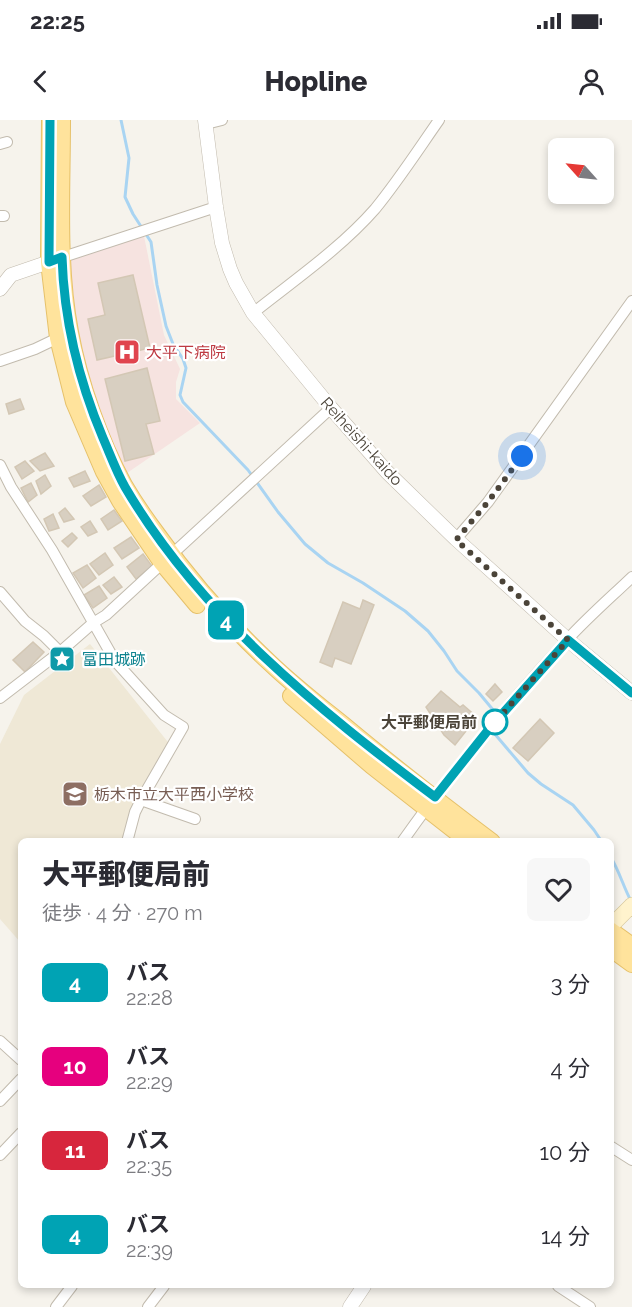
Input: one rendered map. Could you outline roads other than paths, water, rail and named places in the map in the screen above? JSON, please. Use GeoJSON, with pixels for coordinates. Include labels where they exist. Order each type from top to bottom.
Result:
{"type":"FeatureCollection","features":[{"type":"Feature","properties":{"kind":"main road"},"geometry":{"type":"LineString","coordinates":[[50,120],[58,338],[74,402],[104,472],[120,501],[208,616],[259,668],[372,766],[486,838]]}},
{"type":"Feature","properties":{"kind":"main road"},"geometry":{"type":"LineString","coordinates":[[62,120],[55,260],[63,286],[70,332],[87,399],[111,458],[166,559]]}},
{"type":"Feature","properties":{"kind":"main road"},"geometry":{"type":"LineString","coordinates":[[430,802],[465,838]]}},
{"type":"Feature","properties":{"kind":"main road"},"geometry":{"type":"LineString","coordinates":[[614,924],[632,905]]}},
{"type":"Feature","properties":{"kind":"main road"},"geometry":{"type":"LineString","coordinates":[[614,931],[632,946]]}},
{"type":"Feature","properties":{"kind":"main road"},"geometry":{"type":"LineString","coordinates":[[614,951],[632,964]]}},
{"type":"Feature","properties":{"kind":"street"},"geometry":{"type":"LineString","coordinates":[[206,122],[222,120]]}},
{"type":"Feature","properties":{"kind":"street"},"geometry":{"type":"LineString","coordinates":[[253,313],[352,232],[374,209],[439,120]]}},
{"type":"Feature","properties":{"kind":"street","name":"Reiheishi-kaido"},"geometry":{"type":"LineString","coordinates":[[206,122],[222,243],[236,283],[253,313],[387,472],[456,540],[568,640],[632,693]]}},
{"type":"Feature","properties":{"kind":"street"},"geometry":{"type":"LineString","coordinates":[[0,289],[6,274],[216,207]]}},
{"type":"Feature","properties":{"kind":"street"},"geometry":{"type":"LineString","coordinates":[[456,540],[494,495],[632,302]]}},
{"type":"Feature","properties":{"kind":"street"},"geometry":{"type":"LineString","coordinates":[[0,361],[58,338]]}},
{"type":"Feature","properties":{"kind":"street"},"geometry":{"type":"LineString","coordinates":[[0,698],[106,615],[332,408]]}},
{"type":"Feature","properties":{"kind":"street"},"geometry":{"type":"LineString","coordinates":[[0,465],[11,487],[52,550],[115,662],[164,715],[183,727],[135,812],[128,838]]}},
{"type":"Feature","properties":{"kind":"street"},"geometry":{"type":"LineString","coordinates":[[405,838],[430,802],[489,729],[568,640],[632,577]]}},
{"type":"Feature","properties":{"kind":"street"},"geometry":{"type":"LineString","coordinates":[[0,592],[25,621],[60,652]]}},
{"type":"Feature","properties":{"kind":"street"},"geometry":{"type":"LineString","coordinates":[[141,800],[195,819]]}},
{"type":"Feature","properties":{"kind":"street"},"geometry":{"type":"LineString","coordinates":[[0,1041],[18,1057]]}},
{"type":"Feature","properties":{"kind":"street"},"geometry":{"type":"LineString","coordinates":[[0,1101],[18,1081]]}},
{"type":"Feature","properties":{"kind":"street"},"geometry":{"type":"LineString","coordinates":[[0,1155],[18,1136]]}},
{"type":"Feature","properties":{"kind":"street"},"geometry":{"type":"LineString","coordinates":[[614,1149],[632,1160]]}},
{"type":"Feature","properties":{"kind":"street"},"geometry":{"type":"LineString","coordinates":[[56,1307],[70,1288]]}},
{"type":"Feature","properties":{"kind":"street"},"geometry":{"type":"LineString","coordinates":[[148,1307],[163,1288]]}},
{"type":"Feature","properties":{"kind":"street"},"geometry":{"type":"LineString","coordinates":[[350,1307],[363,1288]]}},
{"type":"Feature","properties":{"kind":"street"},"geometry":{"type":"LineString","coordinates":[[561,1288],[590,1307]]}},
{"type":"Feature","properties":{"kind":"waterway"},"geometry":{"type":"LineString","coordinates":[[121,120],[129,158],[125,197],[151,242],[166,326],[186,368],[180,395],[183,402],[248,470],[278,512],[305,544],[328,563],[405,611],[428,631],[457,671],[494,711],[494,719]]}},
{"type":"Feature","properties":{"kind":"waterway"},"geometry":{"type":"LineString","coordinates":[[494,729],[494,733],[528,773],[573,805],[599,838]]}},
{"type":"Feature","properties":{"kind":"waterway"},"geometry":{"type":"LineString","coordinates":[[614,863],[631,901]]}},
{"type":"Feature","properties":{"kind":"place","name":"大平下病院"},"geometry":{"type":"Point","coordinates":[127,352]}},
{"type":"Feature","properties":{"kind":"place","name":"富田城跡"},"geometry":{"type":"Point","coordinates":[62,659]}},
{"type":"Feature","properties":{"kind":"place","name":"大平郵便局前"},"geometry":{"type":"Point","coordinates":[495,722]}},
{"type":"Feature","properties":{"kind":"place","name":"栃木市立大平西小学校"},"geometry":{"type":"Point","coordinates":[75,794]}}]}
